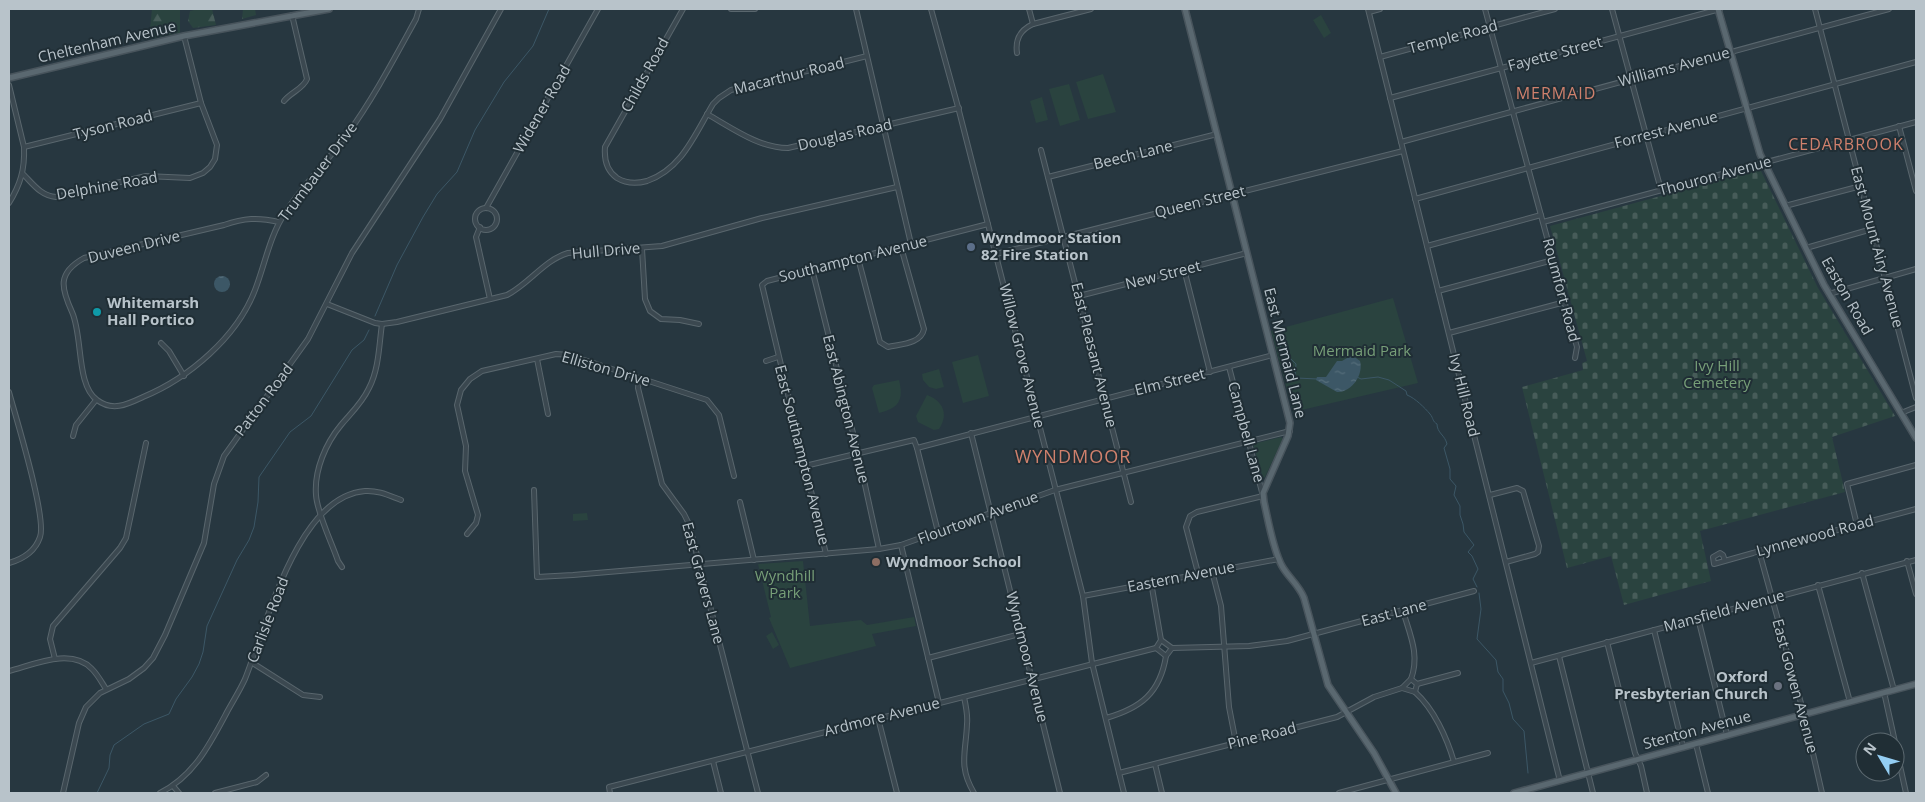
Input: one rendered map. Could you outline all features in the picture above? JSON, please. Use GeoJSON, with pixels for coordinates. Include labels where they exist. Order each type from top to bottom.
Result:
{"type":"FeatureCollection","features":[{"type":"Feature","properties":{"kind":"main road","name":"Cheltenham Avenue"},"geometry":{"type":"LineString","coordinates":[[9,78],[184,36],[329,9]]}},
{"type":"Feature","properties":{"kind":"main road","name":"East Mermaid Lane"},"geometry":{"type":"LineString","coordinates":[[1185,9],[1290,423],[1290,431],[1263,496]]}},
{"type":"Feature","properties":{"kind":"main road","name":"Easton Road"},"geometry":{"type":"LineString","coordinates":[[1719,9],[1746,108],[1764,162],[1829,294],[1916,438]]}},
{"type":"Feature","properties":{"kind":"main road"},"geometry":{"type":"LineString","coordinates":[[1263,496],[1279,559],[1283,568],[1302,594],[1328,685],[1374,753],[1396,793]]}},
{"type":"Feature","properties":{"kind":"main road","name":"Stenton Avenue"},"geometry":{"type":"LineString","coordinates":[[1515,793],[1916,684]]}},
{"type":"Feature","properties":{"kind":"street","name":"Trumbauer Drive"},"geometry":{"type":"LineString","coordinates":[[96,400],[111,406],[126,404],[159,390],[184,376],[211,351],[242,315],[255,292],[279,222],[363,112],[416,19],[419,9]]}},
{"type":"Feature","properties":{"kind":"street","name":"Patton Road"},"geometry":{"type":"LineString","coordinates":[[63,793],[79,723],[89,704],[106,689],[129,679],[139,672],[157,650],[204,543],[214,484],[224,456],[299,352],[327,304],[352,253],[440,120],[501,9]]}},
{"type":"Feature","properties":{"kind":"street","name":"Widener Road"},"geometry":{"type":"LineString","coordinates":[[486,208],[598,9]]}},
{"type":"Feature","properties":{"kind":"street","name":"Childs Road"},"geometry":{"type":"LineString","coordinates":[[608,140],[682,9]]}},
{"type":"Feature","properties":{"kind":"street"},"geometry":{"type":"LineString","coordinates":[[731,9],[755,9]]}},
{"type":"Feature","properties":{"kind":"street"},"geometry":{"type":"LineString","coordinates":[[856,9],[911,244]]}},
{"type":"Feature","properties":{"kind":"street","name":"Willow Grove Avenue"},"geometry":{"type":"LineString","coordinates":[[931,9],[959,108],[1083,596],[1092,663],[1124,793]]}},
{"type":"Feature","properties":{"kind":"street"},"geometry":{"type":"LineString","coordinates":[[1029,9],[1033,24]]}},
{"type":"Feature","properties":{"kind":"street"},"geometry":{"type":"LineString","coordinates":[[1017,53],[1018,36],[1023,30],[1033,24],[1089,9]]}},
{"type":"Feature","properties":{"kind":"street"},"geometry":{"type":"LineString","coordinates":[[1369,10],[1380,9]]}},
{"type":"Feature","properties":{"kind":"street"},"geometry":{"type":"LineString","coordinates":[[1427,246],[1541,215],[1485,9]]}},
{"type":"Feature","properties":{"kind":"street","name":"Temple Road"},"geometry":{"type":"LineString","coordinates":[[1380,57],[1555,9]]}},
{"type":"Feature","properties":{"kind":"street"},"geometry":{"type":"LineString","coordinates":[[1612,9],[1661,190]]}},
{"type":"Feature","properties":{"kind":"street","name":"Fayette Street"},"geometry":{"type":"LineString","coordinates":[[1390,98],[1719,9]]}},
{"type":"Feature","properties":{"kind":"street","name":"East Mount Airy Avenue"},"geometry":{"type":"LineString","coordinates":[[1815,9],[1916,398]]}},
{"type":"Feature","properties":{"kind":"street","name":"Williams Avenue"},"geometry":{"type":"LineString","coordinates":[[1401,142],[1889,9]]}},
{"type":"Feature","properties":{"kind":"street","name":"Ivy Hill Road"},"geometry":{"type":"LineString","coordinates":[[1369,10],[1560,780]]}},
{"type":"Feature","properties":{"kind":"street"},"geometry":{"type":"LineString","coordinates":[[284,101],[290,94],[303,86],[307,79],[292,15]]}},
{"type":"Feature","properties":{"kind":"street","name":"Delphine Road"},"geometry":{"type":"LineString","coordinates":[[23,174],[47,196],[56,197],[146,176],[195,177],[210,167],[217,151],[216,140],[201,103],[184,36]]}},
{"type":"Feature","properties":{"kind":"street","name":"Macarthur Road"},"geometry":{"type":"LineString","coordinates":[[608,140],[605,147],[605,159],[611,172],[622,181],[638,183],[659,176],[680,160],[716,100],[731,90],[867,56]]}},
{"type":"Feature","properties":{"kind":"street","name":"Forrest Avenue"},"geometry":{"type":"LineString","coordinates":[[1415,198],[1916,62]]}},
{"type":"Feature","properties":{"kind":"street"},"geometry":{"type":"LineString","coordinates":[[9,85],[24,148],[23,174],[9,204]]}},
{"type":"Feature","properties":{"kind":"street","name":"Tyson Road"},"geometry":{"type":"LineString","coordinates":[[24,148],[201,103]]}},
{"type":"Feature","properties":{"kind":"street","name":"Douglas Road"},"geometry":{"type":"LineString","coordinates":[[707,114],[757,141],[781,148],[794,148],[959,108]]}},
{"type":"Feature","properties":{"kind":"street","name":"Thouron Avenue"},"geometry":{"type":"LineString","coordinates":[[1543,222],[1916,122]]}},
{"type":"Feature","properties":{"kind":"street"},"geometry":{"type":"LineString","coordinates":[[1899,126],[1916,191]]}},
{"type":"Feature","properties":{"kind":"street","name":"Beech Lane"},"geometry":{"type":"LineString","coordinates":[[1048,177],[1217,134]]}},
{"type":"Feature","properties":{"kind":"street","name":"East Pleasant Avenue"},"geometry":{"type":"LineString","coordinates":[[1042,150],[1131,502]]}},
{"type":"Feature","properties":{"kind":"street","name":"Queen Street"},"geometry":{"type":"LineString","coordinates":[[996,254],[1403,151]]}},
{"type":"Feature","properties":{"kind":"street"},"geometry":{"type":"LineString","coordinates":[[1785,206],[1861,186]]}},
{"type":"Feature","properties":{"kind":"street","name":"Hull Drive"},"geometry":{"type":"LineString","coordinates":[[382,324],[506,295],[519,288],[554,259],[563,255],[584,251],[642,248],[676,243],[762,218],[897,187]]}},
{"type":"Feature","properties":{"kind":"street"},"geometry":{"type":"LineString","coordinates":[[486,208],[495,213],[496,221],[489,229],[480,227],[476,221],[476,215],[481,209],[486,208]]}},
{"type":"Feature","properties":{"kind":"street","name":"Roumfort Road"},"geometry":{"type":"LineString","coordinates":[[1541,215],[1576,347],[1575,358]]}},
{"type":"Feature","properties":{"kind":"street","name":"Duveen Drive"},"geometry":{"type":"LineString","coordinates":[[96,400],[86,386],[77,328],[63,293],[65,278],[74,265],[84,258],[240,220],[256,217],[279,222]]}},
{"type":"Feature","properties":{"kind":"street","name":"Southampton Avenue"},"geometry":{"type":"LineString","coordinates":[[778,357],[762,285],[767,280],[988,224]]}},
{"type":"Feature","properties":{"kind":"street"},"geometry":{"type":"LineString","coordinates":[[480,227],[476,237],[490,299]]}},
{"type":"Feature","properties":{"kind":"street"},"geometry":{"type":"LineString","coordinates":[[1806,248],[1872,229]]}},
{"type":"Feature","properties":{"kind":"street"},"geometry":{"type":"LineString","coordinates":[[858,258],[880,342],[888,347],[918,340],[924,329],[901,247]]}},
{"type":"Feature","properties":{"kind":"street"},"geometry":{"type":"LineString","coordinates":[[642,248],[644,300],[650,311],[661,319],[699,324]]}},
{"type":"Feature","properties":{"kind":"street","name":"New Street"},"geometry":{"type":"LineString","coordinates":[[1079,296],[1247,253]]}},
{"type":"Feature","properties":{"kind":"street"},"geometry":{"type":"LineString","coordinates":[[1438,291],[1553,260]]}},
{"type":"Feature","properties":{"kind":"street","name":"East Abington Avenue"},"geometry":{"type":"LineString","coordinates":[[812,269],[858,453],[879,549]]}},
{"type":"Feature","properties":{"kind":"street","name":"Campbell Lane"},"geometry":{"type":"LineString","coordinates":[[1184,269],[1210,372]]}},
{"type":"Feature","properties":{"kind":"street"},"geometry":{"type":"LineString","coordinates":[[1829,294],[1916,269]]}},
{"type":"Feature","properties":{"kind":"street"},"geometry":{"type":"LineString","coordinates":[[1449,333],[1565,302]]}},
{"type":"Feature","properties":{"kind":"street"},"geometry":{"type":"LineString","coordinates":[[327,304],[382,324],[377,364],[372,382],[360,404],[330,440],[319,466],[316,488],[317,504],[338,561],[342,567]]}},
{"type":"Feature","properties":{"kind":"street"},"geometry":{"type":"LineString","coordinates":[[161,342],[169,351],[184,376]]}},
{"type":"Feature","properties":{"kind":"street","name":"Elliston Drive"},"geometry":{"type":"LineString","coordinates":[[467,534],[476,523],[478,515],[466,477],[464,460],[466,446],[458,411],[459,394],[470,379],[482,370],[556,354],[569,355],[707,400],[714,406],[720,418],[734,476]]}},
{"type":"Feature","properties":{"kind":"street","name":"Elm Street"},"geometry":{"type":"LineString","coordinates":[[917,448],[1273,355]]}},
{"type":"Feature","properties":{"kind":"street"},"geometry":{"type":"LineString","coordinates":[[766,360],[778,357]]}},
{"type":"Feature","properties":{"kind":"street","name":"East Southampton Avenue"},"geometry":{"type":"LineString","coordinates":[[778,357],[826,554]]}},
{"type":"Feature","properties":{"kind":"street"},"geometry":{"type":"LineString","coordinates":[[536,359],[548,414]]}},
{"type":"Feature","properties":{"kind":"street","name":"Campbell Lane"},"geometry":{"type":"LineString","coordinates":[[1229,367],[1263,496]]}},
{"type":"Feature","properties":{"kind":"street","name":"East Gravers Lane"},"geometry":{"type":"LineString","coordinates":[[639,378],[638,388],[662,484],[686,518],[758,793]]}},
{"type":"Feature","properties":{"kind":"street"},"geometry":{"type":"LineString","coordinates":[[9,392],[38,503],[42,527],[39,540],[30,553],[9,563]]}},
{"type":"Feature","properties":{"kind":"street"},"geometry":{"type":"LineString","coordinates":[[73,436],[76,425],[96,400]]}},
{"type":"Feature","properties":{"kind":"street"},"geometry":{"type":"LineString","coordinates":[[1901,413],[1916,407]]}},
{"type":"Feature","properties":{"kind":"street","name":"Flourtown Avenue"},"geometry":{"type":"LineString","coordinates":[[534,490],[537,577],[826,554],[901,545],[1055,490],[1290,431]]}},
{"type":"Feature","properties":{"kind":"street","name":"Wyndmoor Avenue"},"geometry":{"type":"LineString","coordinates":[[971,433],[1060,793]]}},
{"type":"Feature","properties":{"kind":"street"},"geometry":{"type":"LineString","coordinates":[[805,466],[914,440],[938,532]]}},
{"type":"Feature","properties":{"kind":"street"},"geometry":{"type":"LineString","coordinates":[[55,659],[50,639],[53,626],[120,548],[126,538],[146,443]]}},
{"type":"Feature","properties":{"kind":"street"},"geometry":{"type":"LineString","coordinates":[[1857,525],[1847,484],[1916,464]]}},
{"type":"Feature","properties":{"kind":"street"},"geometry":{"type":"LineString","coordinates":[[1490,495],[1517,488],[1524,491],[1539,546],[1539,550],[1535,554],[1506,562]]}},
{"type":"Feature","properties":{"kind":"street","name":"Carlisle Road"},"geometry":{"type":"LineString","coordinates":[[160,793],[173,786],[190,771],[205,753],[244,681],[266,619],[298,546],[308,529],[321,513],[347,496],[362,492],[382,493],[402,500]]}},
{"type":"Feature","properties":{"kind":"street"},"geometry":{"type":"LineString","coordinates":[[1198,573],[1186,528],[1190,516],[1197,512],[1263,496]]}},
{"type":"Feature","properties":{"kind":"street"},"geometry":{"type":"LineString","coordinates":[[740,502],[754,560]]}},
{"type":"Feature","properties":{"kind":"street","name":"Lynnewood Road"},"geometry":{"type":"LineString","coordinates":[[1725,560],[1723,555],[1718,554],[1713,557],[1714,564],[1916,508]]}},
{"type":"Feature","properties":{"kind":"street"},"geometry":{"type":"LineString","coordinates":[[901,545],[939,703]]}},
{"type":"Feature","properties":{"kind":"street","name":"East Gowen Avenue"},"geometry":{"type":"LineString","coordinates":[[1759,551],[1804,714],[1822,793]]}},
{"type":"Feature","properties":{"kind":"street","name":"Eastern Avenue"},"geometry":{"type":"LineString","coordinates":[[1083,596],[1212,570],[1279,559]]}},
{"type":"Feature","properties":{"kind":"street","name":"Mansfield Avenue"},"geometry":{"type":"LineString","coordinates":[[1531,663],[1916,560]]}},
{"type":"Feature","properties":{"kind":"street"},"geometry":{"type":"LineString","coordinates":[[1908,561],[1916,594]]}},
{"type":"Feature","properties":{"kind":"street"},"geometry":{"type":"LineString","coordinates":[[1212,570],[1222,606],[1229,707],[1236,743]]}},
{"type":"Feature","properties":{"kind":"street"},"geometry":{"type":"LineString","coordinates":[[1862,573],[1894,690]]}},
{"type":"Feature","properties":{"kind":"street"},"geometry":{"type":"LineString","coordinates":[[1151,582],[1161,640],[1156,648],[1166,656]]}},
{"type":"Feature","properties":{"kind":"street"},"geometry":{"type":"LineString","coordinates":[[1818,585],[1850,702]]}},
{"type":"Feature","properties":{"kind":"street","name":"East Lane"},"geometry":{"type":"LineString","coordinates":[[1313,634],[1474,592]]}},
{"type":"Feature","properties":{"kind":"street"},"geometry":{"type":"LineString","coordinates":[[1403,611],[1416,656],[1410,679],[1402,688],[1415,692],[1426,703],[1442,730],[1454,762]]}},
{"type":"Feature","properties":{"kind":"street"},"geometry":{"type":"LineString","coordinates":[[1698,618],[1727,735]]}},
{"type":"Feature","properties":{"kind":"street"},"geometry":{"type":"LineString","coordinates":[[1654,630],[1683,747]]}},
{"type":"Feature","properties":{"kind":"street"},"geometry":{"type":"LineString","coordinates":[[928,658],[1020,634]]}},
{"type":"Feature","properties":{"kind":"street"},"geometry":{"type":"LineString","coordinates":[[1161,640],[1172,648],[1224,647],[1262,645],[1313,634]]}},
{"type":"Feature","properties":{"kind":"street"},"geometry":{"type":"LineString","coordinates":[[1607,642],[1647,793]]}},
{"type":"Feature","properties":{"kind":"street","name":"Ardmore Avenue"},"geometry":{"type":"LineString","coordinates":[[610,793],[609,787],[1156,648]]}},
{"type":"Feature","properties":{"kind":"street"},"geometry":{"type":"LineString","coordinates":[[1106,718],[1132,709],[1150,694],[1162,674],[1166,656],[1172,648]]}},
{"type":"Feature","properties":{"kind":"street"},"geometry":{"type":"LineString","coordinates":[[1559,656],[1593,793]]}},
{"type":"Feature","properties":{"kind":"street"},"geometry":{"type":"LineString","coordinates":[[9,671],[55,659],[72,659],[86,664],[93,670],[106,689]]}},
{"type":"Feature","properties":{"kind":"street"},"geometry":{"type":"LineString","coordinates":[[251,662],[303,695],[320,697]]}},
{"type":"Feature","properties":{"kind":"street"},"geometry":{"type":"LineString","coordinates":[[1417,684],[1458,673]]}},
{"type":"Feature","properties":{"kind":"street"},"geometry":{"type":"LineString","coordinates":[[1410,679],[1417,684]]}},
{"type":"Feature","properties":{"kind":"street"},"geometry":{"type":"LineString","coordinates":[[1415,692],[1417,684]]}},
{"type":"Feature","properties":{"kind":"street","name":"Pine Road"},"geometry":{"type":"LineString","coordinates":[[1119,773],[1347,713],[1374,697],[1402,688]]}},
{"type":"Feature","properties":{"kind":"street"},"geometry":{"type":"LineString","coordinates":[[1884,692],[1893,732]]}},
{"type":"Feature","properties":{"kind":"street"},"geometry":{"type":"LineString","coordinates":[[964,697],[967,725],[963,760],[966,774],[974,793]]}},
{"type":"Feature","properties":{"kind":"street"},"geometry":{"type":"LineString","coordinates":[[878,718],[897,793]]}},
{"type":"Feature","properties":{"kind":"street"},"geometry":{"type":"LineString","coordinates":[[1696,744],[1708,793]]}},
{"type":"Feature","properties":{"kind":"street"},"geometry":{"type":"LineString","coordinates":[[1339,793],[1488,752]]}},
{"type":"Feature","properties":{"kind":"street"},"geometry":{"type":"LineString","coordinates":[[713,761],[721,793]]}},
{"type":"Feature","properties":{"kind":"street"},"geometry":{"type":"LineString","coordinates":[[1154,764],[1162,793]]}},
{"type":"Feature","properties":{"kind":"street"},"geometry":{"type":"LineString","coordinates":[[215,793],[257,782],[266,775]]}},
{"type":"Feature","properties":{"kind":"street"},"geometry":{"type":"LineString","coordinates":[[173,786],[179,793]]}},
{"type":"Feature","properties":{"kind":"green space"},"geometry":{"type":"Polygon","coordinates":[[[152,9],[180,9],[180,33],[149,39],[152,9]]]}},
{"type":"Feature","properties":{"kind":"green space"},"geometry":{"type":"Polygon","coordinates":[[[212,9],[216,25],[193,28],[188,21],[190,11],[212,9]]]}},
{"type":"Feature","properties":{"kind":"green space"},"geometry":{"type":"Polygon","coordinates":[[[243,9],[255,9],[256,15],[242,19],[243,9]]]}},
{"type":"Feature","properties":{"kind":"green space"},"geometry":{"type":"Polygon","coordinates":[[[1321,15],[1331,33],[1324,38],[1313,20],[1321,15]]]}},
{"type":"Feature","properties":{"kind":"green space"},"geometry":{"type":"Polygon","coordinates":[[[1103,74],[1116,112],[1088,119],[1076,82],[1103,74]]]}},
{"type":"Feature","properties":{"kind":"green space"},"geometry":{"type":"Polygon","coordinates":[[[1069,84],[1080,120],[1060,126],[1049,89],[1069,84]]]}},
{"type":"Feature","properties":{"kind":"green space"},"geometry":{"type":"Polygon","coordinates":[[[1042,97],[1048,120],[1036,123],[1030,101],[1042,97]]]}},
{"type":"Feature","properties":{"kind":"green space","name":"Ivy Hill Cemetery"},"geometry":{"type":"Polygon","coordinates":[[[1760,169],[1818,288],[1895,416],[1832,437],[1845,492],[1700,531],[1711,581],[1624,605],[1611,556],[1567,568],[1522,387],[1583,370],[1582,363],[1587,361],[1550,226],[1760,169]]]}},
{"type":"Feature","properties":{"kind":"green space","name":"Mermaid Park"},"geometry":{"type":"Polygon","coordinates":[[[1393,298],[1418,383],[1293,412],[1271,331],[1393,298]]]}},
{"type":"Feature","properties":{"kind":"green space"},"geometry":{"type":"Polygon","coordinates":[[[978,355],[989,396],[963,403],[952,362],[978,355]]]}},
{"type":"Feature","properties":{"kind":"green space"},"geometry":{"type":"Polygon","coordinates":[[[939,369],[944,387],[936,389],[929,387],[923,380],[922,374],[939,369]]]}},
{"type":"Feature","properties":{"kind":"green space"},"geometry":{"type":"Polygon","coordinates":[[[899,380],[901,393],[898,402],[891,409],[879,413],[872,388],[874,385],[899,380]]]}},
{"type":"Feature","properties":{"kind":"green space"},"geometry":{"type":"Polygon","coordinates":[[[927,395],[937,401],[943,409],[944,418],[939,429],[934,430],[918,422],[916,416],[927,395]]]}},
{"type":"Feature","properties":{"kind":"green space"},"geometry":{"type":"Polygon","coordinates":[[[1281,437],[1283,439],[1263,478],[1253,444],[1281,437]]]}},
{"type":"Feature","properties":{"kind":"green space"},"geometry":{"type":"Polygon","coordinates":[[[587,513],[588,520],[573,521],[573,514],[587,513]]]}},
{"type":"Feature","properties":{"kind":"green space","name":"Wyndhill Park"},"geometry":{"type":"Polygon","coordinates":[[[803,561],[810,626],[861,620],[867,625],[914,617],[916,626],[872,634],[876,646],[790,668],[769,618],[771,617],[758,564],[803,561]]]}},
{"type":"Feature","properties":{"kind":"green space"},"geometry":{"type":"Polygon","coordinates":[[[772,632],[779,645],[773,649],[766,636],[772,632]]]}},
{"type":"Feature","properties":{"kind":"water"},"geometry":{"type":"Polygon","coordinates":[[[222,276],[228,278],[230,284],[228,290],[222,292],[216,290],[214,284],[216,278],[222,276]]]}},
{"type":"Feature","properties":{"kind":"water"},"geometry":{"type":"Polygon","coordinates":[[[1352,355],[1360,361],[1361,366],[1358,377],[1347,390],[1337,392],[1316,380],[1317,377],[1326,377],[1337,361],[1342,361],[1352,355]]]}},
{"type":"Feature","properties":{"kind":"waterway"},"geometry":{"type":"LineString","coordinates":[[375,316],[397,265],[423,217],[437,194],[457,172],[475,130],[504,82],[533,46],[549,9]]}},
{"type":"Feature","properties":{"kind":"waterway"},"geometry":{"type":"LineString","coordinates":[[97,793],[109,768],[110,755],[114,745],[144,724],[169,714],[176,699],[192,677],[203,652],[207,626],[254,527],[259,477],[290,432],[311,416],[352,350],[364,340],[369,330]]}},
{"type":"Feature","properties":{"kind":"waterway"},"geometry":{"type":"LineString","coordinates":[[1275,338],[1284,352],[1296,364],[1295,375],[1297,378],[1317,379]]}},
{"type":"Feature","properties":{"kind":"waterway"},"geometry":{"type":"LineString","coordinates":[[1357,377],[1361,379],[1378,377],[1389,380],[1420,403],[1437,424],[1438,430],[1445,438],[1447,444],[1444,448],[1450,469],[1450,479],[1456,486],[1454,495],[1460,506],[1464,532],[1474,545],[1468,552],[1478,569],[1473,579],[1477,587]]}},
{"type":"Feature","properties":{"kind":"waterway"},"geometry":{"type":"LineString","coordinates":[[1479,593],[1481,609],[1477,639],[1496,660],[1498,672],[1503,679],[1503,691],[1509,703],[1513,719],[1524,731],[1528,773]]}},
{"type":"Feature","properties":{"kind":"place","name":"Wyndmoor Station 82 Fire Station"},"geometry":{"type":"Point","coordinates":[971,247]}},
{"type":"Feature","properties":{"kind":"place","name":"Whitemarsh Hall Portico"},"geometry":{"type":"Point","coordinates":[97,312]}},
{"type":"Feature","properties":{"kind":"place","name":"Wyndmoor School"},"geometry":{"type":"Point","coordinates":[876,562]}},
{"type":"Feature","properties":{"kind":"place","name":"Oxford Presbyterian Church"},"geometry":{"type":"Point","coordinates":[1778,686]}},
{"type":"Feature","properties":{"kind":"district","name":"MERMAID"},"geometry":{"type":"Point","coordinates":[1556,93]}},
{"type":"Feature","properties":{"kind":"district","name":"CEDARBROOK"},"geometry":{"type":"Point","coordinates":[1846,144]}},
{"type":"Feature","properties":{"kind":"district","name":"WYNDMOOR"},"geometry":{"type":"Point","coordinates":[1073,457]}}]}
